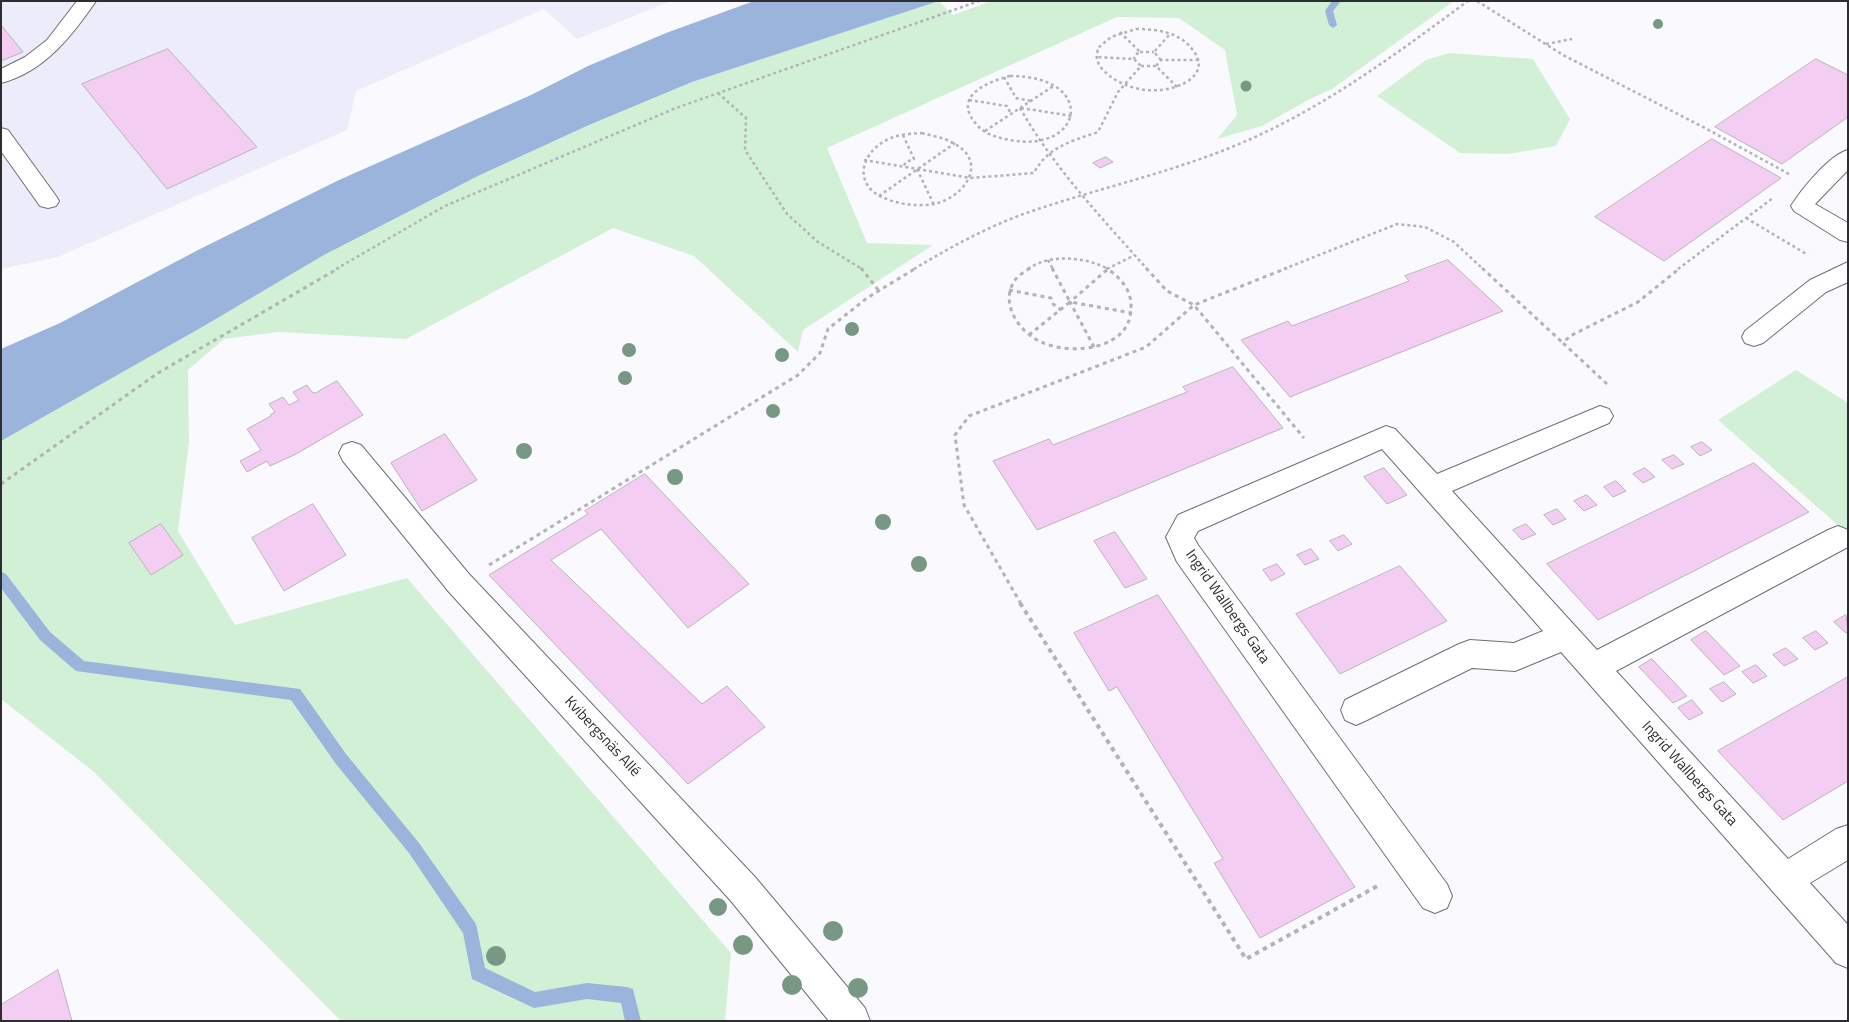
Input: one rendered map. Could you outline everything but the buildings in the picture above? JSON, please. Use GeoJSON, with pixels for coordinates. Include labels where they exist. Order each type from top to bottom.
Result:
{"type":"FeatureCollection","features":[{"type":"Feature","properties":{"kind":"street"},"geometry":{"type":"LineString","coordinates":[[1,77],[32,61],[54,44],[87,1]]}},
{"type":"Feature","properties":{"kind":"street"},"geometry":{"type":"LineString","coordinates":[[1,135],[48,201]]}},
{"type":"Feature","properties":{"kind":"street"},"geometry":{"type":"LineString","coordinates":[[1848,157],[1816,188],[1802,206],[1848,234]]}},
{"type":"Feature","properties":{"kind":"street"},"geometry":{"type":"LineString","coordinates":[[1754,337],[1818,286],[1845,272]]}},
{"type":"Feature","properties":{"kind":"street"},"geometry":{"type":"LineString","coordinates":[[1432,488],[1600,416]]}},
{"type":"Feature","properties":{"kind":"street","name":"Ingrid Wallbergs Gata"},"geometry":{"type":"LineString","coordinates":[[1435,896],[1193,561],[1180,537],[1188,523],[1386,436],[1848,951]]}},
{"type":"Feature","properties":{"kind":"street","name":"Kvibergsnäs Allé"},"geometry":{"type":"LineString","coordinates":[[352,453],[460,583],[743,889],[852,1021]]}},
{"type":"Feature","properties":{"kind":"street"},"geometry":{"type":"LineString","coordinates":[[1594,667],[1838,538]]}},
{"type":"Feature","properties":{"kind":"street"},"geometry":{"type":"LineString","coordinates":[[1356,710],[1470,654],[1515,657],[1565,636]]}},
{"type":"Feature","properties":{"kind":"street"},"geometry":{"type":"LineString","coordinates":[[1784,880],[1848,841]]}},
{"type":"Feature","properties":{"kind":"path"},"geometry":{"type":"LineString","coordinates":[[1,484],[158,374],[444,206],[650,118],[718,92],[979,1]]}},
{"type":"Feature","properties":{"kind":"path"},"geometry":{"type":"LineString","coordinates":[[460,583],[798,375],[820,353],[828,329],[879,291],[987,229],[1081,195],[1235,147],[1293,120],[1344,90],[1468,1]]}},
{"type":"Feature","properties":{"kind":"path"},"geometry":{"type":"LineString","coordinates":[[1477,1],[1564,55],[1816,188]]}},
{"type":"Feature","properties":{"kind":"path"},"geometry":{"type":"LineString","coordinates":[[1136,29],[1170,34],[1184,40],[1194,48],[1199,60],[1200,67],[1195,76],[1186,84],[1156,91],[1140,90],[1124,86],[1109,78],[1099,68],[1096,57],[1098,47],[1107,38],[1120,32],[1136,29]]}},
{"type":"Feature","properties":{"kind":"path"},"geometry":{"type":"LineString","coordinates":[[1120,32],[1140,52]]}},
{"type":"Feature","properties":{"kind":"path"},"geometry":{"type":"LineString","coordinates":[[1134,59],[1135,55],[1140,52],[1154,52],[1170,34]]}},
{"type":"Feature","properties":{"kind":"path"},"geometry":{"type":"LineString","coordinates":[[1546,44],[1572,40]]}},
{"type":"Feature","properties":{"kind":"path"},"geometry":{"type":"LineString","coordinates":[[1154,52],[1161,60],[1199,60]]}},
{"type":"Feature","properties":{"kind":"path"},"geometry":{"type":"LineString","coordinates":[[1096,57],[1134,59],[1141,66],[1156,66],[1177,87]]}},
{"type":"Feature","properties":{"kind":"path"},"geometry":{"type":"LineString","coordinates":[[1156,66],[1161,60]]}},
{"type":"Feature","properties":{"kind":"path"},"geometry":{"type":"LineString","coordinates":[[864,160],[971,178],[1034,173],[1037,164],[1048,152],[1058,145],[1098,132],[1118,92],[1141,66]]}},
{"type":"Feature","properties":{"kind":"path"},"geometry":{"type":"LineString","coordinates":[[1026,76],[1055,85],[1066,94],[1072,104],[1072,116],[1066,126],[1054,135],[1038,140],[1010,141],[985,132],[974,123],[968,113],[969,100],[972,93],[982,85],[994,79],[1004,77],[1026,76]]}},
{"type":"Feature","properties":{"kind":"path"},"geometry":{"type":"LineString","coordinates":[[1004,77],[1016,98],[1031,101]]}},
{"type":"Feature","properties":{"kind":"path"},"geometry":{"type":"LineString","coordinates":[[985,132],[1055,85]]}},
{"type":"Feature","properties":{"kind":"path"},"geometry":{"type":"LineString","coordinates":[[718,92],[746,118],[745,150],[787,214],[818,242],[860,266],[879,291]]}},
{"type":"Feature","properties":{"kind":"path"},"geometry":{"type":"LineString","coordinates":[[969,100],[1007,106],[1011,114]]}},
{"type":"Feature","properties":{"kind":"path"},"geometry":{"type":"LineString","coordinates":[[1020,108],[1072,116]]}},
{"type":"Feature","properties":{"kind":"path"},"geometry":{"type":"LineString","coordinates":[[1020,108],[1038,140],[1081,195],[1167,291],[1194,305],[1324,462]]}},
{"type":"Feature","properties":{"kind":"path"},"geometry":{"type":"LineString","coordinates":[[922,133],[939,136],[955,143],[971,159],[973,168],[971,178],[964,190],[951,199],[934,205],[914,206],[895,203],[879,196],[869,188],[864,179],[862,169],[864,160],[873,148],[886,140],[903,135],[922,133]]}},
{"type":"Feature","properties":{"kind":"path"},"geometry":{"type":"LineString","coordinates":[[903,135],[914,159],[906,162],[903,166]]}},
{"type":"Feature","properties":{"kind":"path"},"geometry":{"type":"LineString","coordinates":[[879,196],[955,143]]}},
{"type":"Feature","properties":{"kind":"path"},"geometry":{"type":"LineString","coordinates":[[917,169],[934,205]]}},
{"type":"Feature","properties":{"kind":"path"},"geometry":{"type":"LineString","coordinates":[[1600,416],[1609,405],[1607,384],[1563,342],[1570,336],[1638,302],[1660,283],[1779,194]]}},
{"type":"Feature","properties":{"kind":"path"},"geometry":{"type":"LineString","coordinates":[[1746,218],[1845,272]]}},
{"type":"Feature","properties":{"kind":"path"},"geometry":{"type":"LineString","coordinates":[[1029,335],[1108,270],[1135,255]]}},
{"type":"Feature","properties":{"kind":"path"},"geometry":{"type":"LineString","coordinates":[[1080,259],[1108,270],[1120,278],[1128,289],[1132,301],[1132,314],[1128,324],[1119,334],[1107,342],[1094,347],[1058,348],[1042,343],[1029,335],[1010,314],[1009,290],[1014,280],[1023,271],[1048,260],[1080,259]]}},
{"type":"Feature","properties":{"kind":"path"},"geometry":{"type":"LineString","coordinates":[[1048,260],[1094,347]]}},
{"type":"Feature","properties":{"kind":"path"},"geometry":{"type":"LineString","coordinates":[[1009,290],[1051,298],[1053,304],[1061,310]]}},
{"type":"Feature","properties":{"kind":"path"},"geometry":{"type":"LineString","coordinates":[[1070,302],[1132,314]]}},
{"type":"Feature","properties":{"kind":"shaded area"},"geometry":{"type":"Polygon","coordinates":[[[1,1],[671,1],[577,39],[544,9],[356,91],[347,130],[58,257],[1,269],[1,1]]]}},
{"type":"Feature","properties":{"kind":"green space"},"geometry":{"type":"Polygon","coordinates":[[[939,1],[953,15],[991,1],[1454,1],[1332,89],[1262,126],[1217,139],[1237,115],[1225,50],[1179,18],[1117,17],[827,148],[867,243],[933,245],[803,330],[798,352],[694,256],[613,228],[406,339],[279,332],[224,339],[188,370],[189,442],[178,531],[235,625],[407,578],[731,953],[725,1021],[341,1021],[94,772],[1,699],[1,441],[204,326],[324,255],[480,175],[589,125],[692,82],[939,1]]]}},
{"type":"Feature","properties":{"kind":"green space"},"geometry":{"type":"Polygon","coordinates":[[[1449,53],[1533,59],[1570,119],[1556,146],[1508,154],[1460,153],[1377,96],[1426,60],[1449,53]]]}},
{"type":"Feature","properties":{"kind":"green space"},"geometry":{"type":"Polygon","coordinates":[[[1796,370],[1848,403],[1848,534],[1718,420],[1796,370]]]}},
{"type":"Feature","properties":{"kind":"water"},"geometry":{"type":"Polygon","coordinates":[[[754,1],[939,1],[692,82],[589,125],[480,175],[324,255],[204,326],[1,441],[1,349],[60,323],[198,250],[339,180],[531,95],[588,66],[666,33],[754,1]]]}},
{"type":"Feature","properties":{"kind":"waterway"},"geometry":{"type":"LineString","coordinates":[[1333,25],[1329,11],[1337,1]]}},
{"type":"Feature","properties":{"kind":"waterway"},"geometry":{"type":"LineString","coordinates":[[1,578],[45,636],[81,667],[295,694],[341,759],[414,848],[470,930],[478,973],[534,1000],[587,991],[627,995],[633,1021]]}}]}
